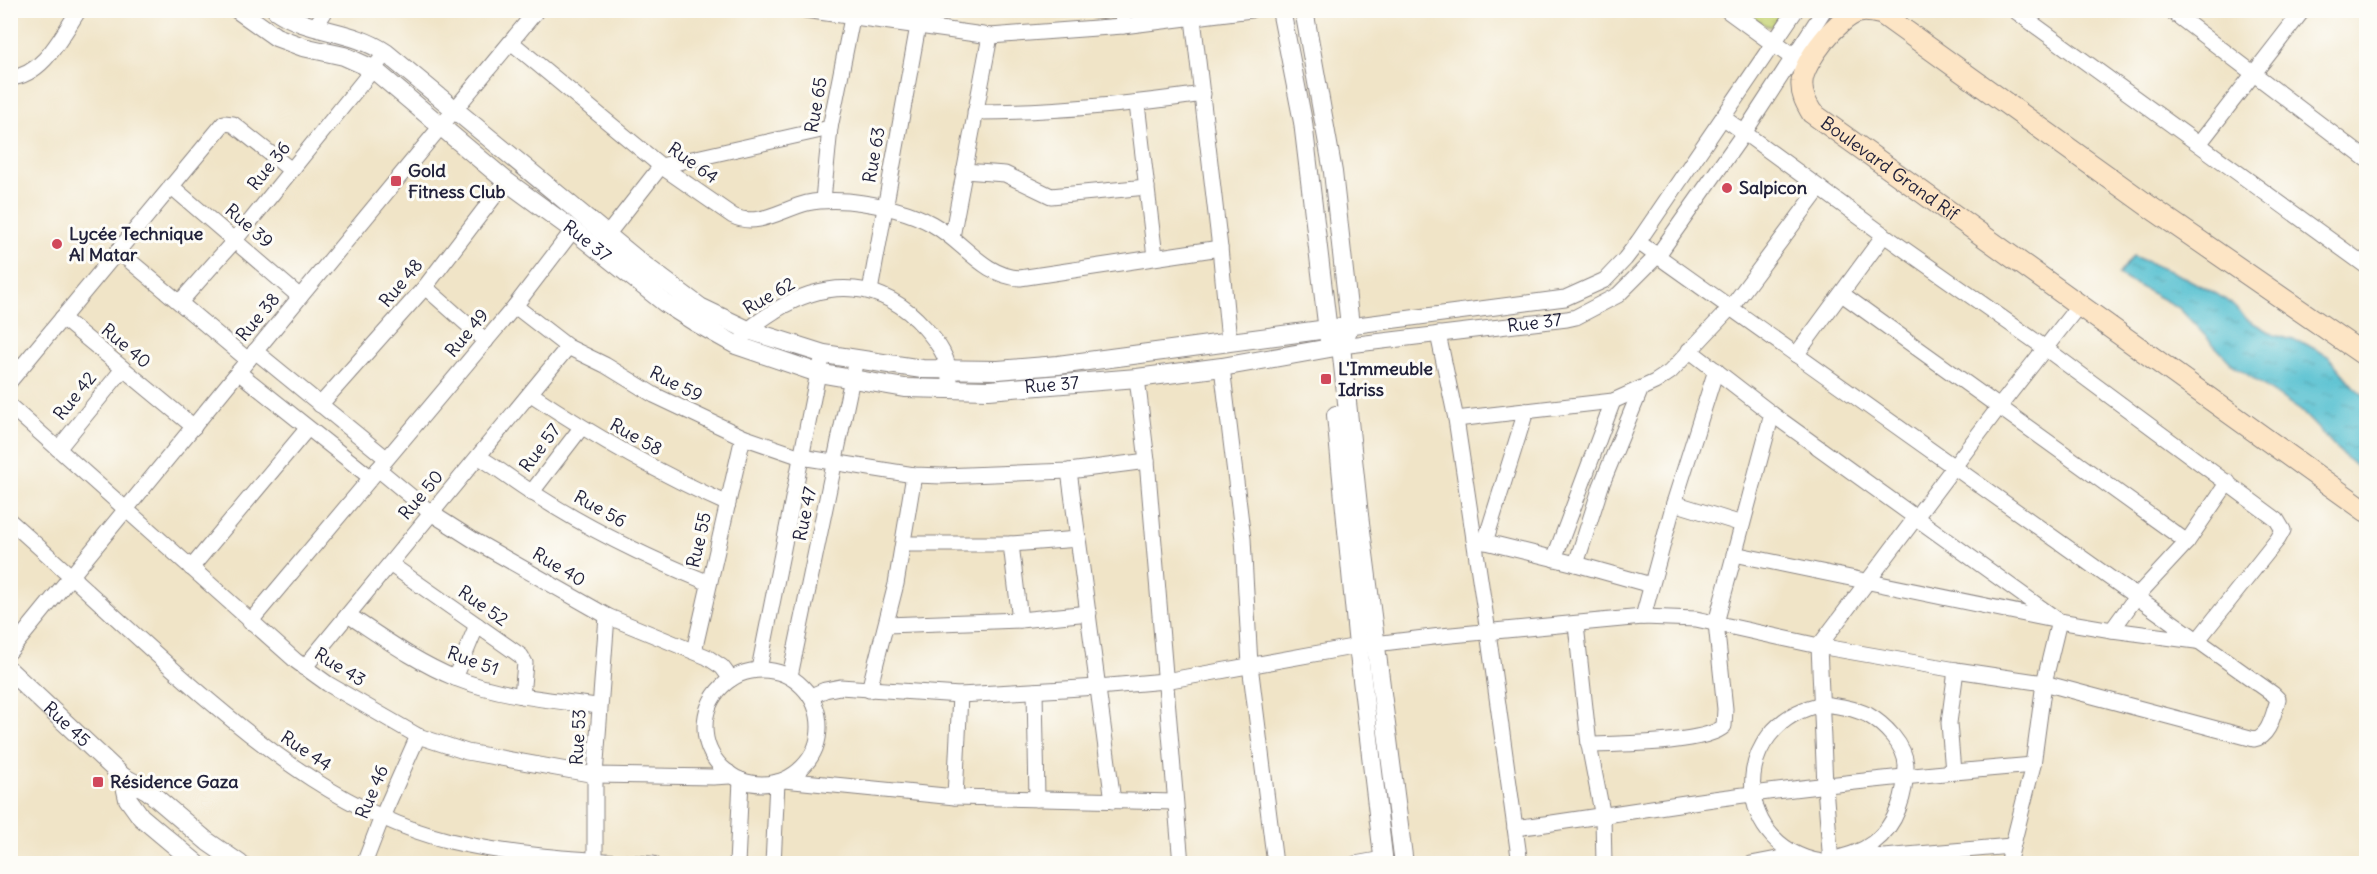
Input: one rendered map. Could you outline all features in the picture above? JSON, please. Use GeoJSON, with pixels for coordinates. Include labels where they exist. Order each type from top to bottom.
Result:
{"type":"FeatureCollection","features":[{"type":"Feature","properties":{"kind":"main road","name":"Boulevard Grand Rif"},"geometry":{"type":"LineString","coordinates":[[2367,356],[2150,207],[1882,14],[1870,11],[1858,12],[1846,17],[1805,69],[1802,92],[1812,113],[2367,511]]}},
{"type":"Feature","properties":{"kind":"street"},"geometry":{"type":"LineString","coordinates":[[10,78],[19,77],[28,72],[46,58],[79,10]]}},
{"type":"Feature","properties":{"kind":"street","name":"Rue 37"},"geometry":{"type":"LineString","coordinates":[[238,10],[276,37],[303,47],[344,56],[373,69],[506,181],[573,230],[665,303],[736,345],[818,373],[905,388],[950,390],[1032,387],[1137,378],[1336,348],[1576,317],[1618,296],[1658,255],[1744,133],[1824,10]]}},
{"type":"Feature","properties":{"kind":"street","name":"Rue 37"},"geometry":{"type":"LineString","coordinates":[[276,10],[285,17],[356,37],[386,53],[607,235],[700,307],[748,330],[824,354],[950,371],[1058,365],[1565,298],[1605,280],[1625,260],[1796,10]]}},
{"type":"Feature","properties":{"kind":"street"},"geometry":{"type":"LineString","coordinates":[[315,27],[326,10]]}},
{"type":"Feature","properties":{"kind":"street","name":"Rue 38"},"geometry":{"type":"LineString","coordinates":[[10,651],[251,355],[537,10]]}},
{"type":"Feature","properties":{"kind":"street"},"geometry":{"type":"LineString","coordinates":[[805,10],[990,36],[1123,26],[1193,14],[1251,10]]}},
{"type":"Feature","properties":{"kind":"street"},"geometry":{"type":"LineString","coordinates":[[1122,10],[1123,26]]}},
{"type":"Feature","properties":{"kind":"street"},"geometry":{"type":"LineString","coordinates":[[1281,10],[1303,122],[1328,330],[1336,348],[1341,479],[1404,864]]}},
{"type":"Feature","properties":{"kind":"street"},"geometry":{"type":"LineString","coordinates":[[1304,10],[1333,172],[1350,326],[1336,348]]}},
{"type":"Feature","properties":{"kind":"street"},"geometry":{"type":"LineString","coordinates":[[1729,10],[1792,56]]}},
{"type":"Feature","properties":{"kind":"street"},"geometry":{"type":"LineString","coordinates":[[2170,10],[2367,159]]}},
{"type":"Feature","properties":{"kind":"street"},"geometry":{"type":"LineString","coordinates":[[2199,144],[2303,10]]}},
{"type":"Feature","properties":{"kind":"street"},"geometry":{"type":"LineString","coordinates":[[2019,12],[2367,266]]}},
{"type":"Feature","properties":{"kind":"street"},"geometry":{"type":"LineString","coordinates":[[1193,14],[1229,341]]}},
{"type":"Feature","properties":{"kind":"street","name":"Rue 65"},"geometry":{"type":"LineString","coordinates":[[823,200],[830,128],[852,18]]}},
{"type":"Feature","properties":{"kind":"street","name":"Rue 63"},"geometry":{"type":"LineString","coordinates":[[870,291],[918,26]]}},
{"type":"Feature","properties":{"kind":"street"},"geometry":{"type":"LineString","coordinates":[[952,237],[990,36]]}},
{"type":"Feature","properties":{"kind":"street","name":"Rue 64"},"geometry":{"type":"LineString","coordinates":[[511,42],[661,166],[733,216],[745,220],[763,218],[793,207],[823,200],[851,201],[884,207],[918,217],[952,237],[989,269],[1009,277],[1028,277],[1220,248]]}},
{"type":"Feature","properties":{"kind":"street","name":"Rue 36"},"geometry":{"type":"LineString","coordinates":[[180,302],[235,240],[386,53]]}},
{"type":"Feature","properties":{"kind":"street"},"geometry":{"type":"LineString","coordinates":[[975,112],[1137,104],[1203,94]]}},
{"type":"Feature","properties":{"kind":"street"},"geometry":{"type":"LineString","coordinates":[[1137,104],[1155,258]]}},
{"type":"Feature","properties":{"kind":"street"},"geometry":{"type":"LineString","coordinates":[[1724,118],[1884,235],[2045,348],[2274,516],[2283,530],[2269,553],[2197,641]]}},
{"type":"Feature","properties":{"kind":"street"},"geometry":{"type":"LineString","coordinates":[[10,381],[219,128],[228,123],[233,124],[291,170]]}},
{"type":"Feature","properties":{"kind":"street"},"geometry":{"type":"LineString","coordinates":[[607,235],[661,166],[830,128]]}},
{"type":"Feature","properties":{"kind":"street"},"geometry":{"type":"LineString","coordinates":[[964,171],[1005,174],[1051,196],[1148,187]]}},
{"type":"Feature","properties":{"kind":"street","name":"Rue 48"},"geometry":{"type":"LineString","coordinates":[[320,405],[424,287],[506,181]]}},
{"type":"Feature","properties":{"kind":"street","name":"Rue 39"},"geometry":{"type":"LineString","coordinates":[[171,186],[300,297]]}},
{"type":"Feature","properties":{"kind":"street"},"geometry":{"type":"LineString","coordinates":[[1456,419],[1613,401],[1640,391],[1670,372],[1732,306],[1820,188]]}},
{"type":"Feature","properties":{"kind":"street","name":"Rue 49"},"geometry":{"type":"LineString","coordinates":[[250,622],[515,306],[573,230]]}},
{"type":"Feature","properties":{"kind":"street"},"geometry":{"type":"LineString","coordinates":[[1796,355],[1884,235]]}},
{"type":"Feature","properties":{"kind":"street"},"geometry":{"type":"LineString","coordinates":[[811,696],[840,687],[960,695],[1165,681],[1367,645],[1643,617],[1674,617],[1716,623],[1819,646],[1956,670],[2044,682],[2254,739],[2261,738],[2267,730],[2277,703],[2276,696],[1796,355],[1732,306],[1638,242]]}},
{"type":"Feature","properties":{"kind":"street","name":"Rue 40"},"geometry":{"type":"LineString","coordinates":[[118,251],[180,302],[320,405],[378,468],[431,513],[475,541],[607,616],[694,651],[717,663],[730,679]]}},
{"type":"Feature","properties":{"kind":"street"},"geometry":{"type":"LineString","coordinates":[[424,287],[486,341]]}},
{"type":"Feature","properties":{"kind":"street","name":"Rue 62"},"geometry":{"type":"LineString","coordinates":[[736,345],[748,330],[784,306],[817,292],[832,289],[870,291],[896,302],[920,322],[939,346],[950,371],[950,390]]}},
{"type":"Feature","properties":{"kind":"street"},"geometry":{"type":"LineString","coordinates":[[1842,294],[2187,542]]}},
{"type":"Feature","properties":{"kind":"street"},"geometry":{"type":"LineString","coordinates":[[1565,298],[1567,319]]}},
{"type":"Feature","properties":{"kind":"street"},"geometry":{"type":"LineString","coordinates":[[1831,862],[1819,646],[2079,305]]}},
{"type":"Feature","properties":{"kind":"street","name":"Rue 59"},"geometry":{"type":"LineString","coordinates":[[515,306],[568,347],[605,365],[654,395],[743,437],[801,457],[914,475],[962,476],[1069,471],[1148,461]]}},
{"type":"Feature","properties":{"kind":"street","name":"Rue 40"},"geometry":{"type":"LineString","coordinates":[[62,318],[194,427]]}},
{"type":"Feature","properties":{"kind":"street"},"geometry":{"type":"LineString","coordinates":[[1438,334],[1479,541],[1488,632],[1520,864]]}},
{"type":"Feature","properties":{"kind":"street","name":"Rue 50"},"geometry":{"type":"LineString","coordinates":[[304,668],[568,347]]}},
{"type":"Feature","properties":{"kind":"street"},"geometry":{"type":"LineString","coordinates":[[1689,350],[1772,414],[2059,621]]}},
{"type":"Feature","properties":{"kind":"street","name":"Rue 47"},"geometry":{"type":"LineString","coordinates":[[759,669],[818,373],[824,354]]}},
{"type":"Feature","properties":{"kind":"street","name":"Rue 47"},"geometry":{"type":"LineString","coordinates":[[790,676],[856,359]]}},
{"type":"Feature","properties":{"kind":"street"},"geometry":{"type":"LineString","coordinates":[[1222,367],[1243,539],[1250,665],[1275,864]]}},
{"type":"Feature","properties":{"kind":"street","name":"Rue 42"},"geometry":{"type":"LineString","coordinates":[[58,448],[123,369]]}},
{"type":"Feature","properties":{"kind":"street"},"geometry":{"type":"LineString","coordinates":[[1643,617],[1674,503],[1716,370]]}},
{"type":"Feature","properties":{"kind":"street","name":"Rue 40"},"geometry":{"type":"LineString","coordinates":[[238,372],[307,429],[378,468]]}},
{"type":"Feature","properties":{"kind":"street"},"geometry":{"type":"LineString","coordinates":[[1137,378],[1148,461],[1181,864]]}},
{"type":"Feature","properties":{"kind":"street"},"geometry":{"type":"LineString","coordinates":[[1576,564],[1601,486],[1640,391]]}},
{"type":"Feature","properties":{"kind":"street","name":"Rue 58"},"geometry":{"type":"LineString","coordinates":[[531,394],[581,428],[656,470],[728,504]]}},
{"type":"Feature","properties":{"kind":"street"},"geometry":{"type":"LineString","coordinates":[[1554,559],[1613,401]]}},
{"type":"Feature","properties":{"kind":"street","name":"Rue 43"},"geometry":{"type":"LineString","coordinates":[[10,406],[304,668],[418,736],[489,756],[595,776],[735,776]]}},
{"type":"Feature","properties":{"kind":"street"},"geometry":{"type":"LineString","coordinates":[[1479,541],[1526,411]]}},
{"type":"Feature","properties":{"kind":"street"},"geometry":{"type":"LineString","coordinates":[[1589,745],[1662,741],[1712,734],[1722,729],[1725,718],[1716,623],[1772,414]]}},
{"type":"Feature","properties":{"kind":"street","name":"Rue 57"},"geometry":{"type":"LineString","coordinates":[[531,492],[581,428]]}},
{"type":"Feature","properties":{"kind":"street"},"geometry":{"type":"LineString","coordinates":[[191,568],[307,429]]}},
{"type":"Feature","properties":{"kind":"street","name":"Rue 55"},"geometry":{"type":"LineString","coordinates":[[694,651],[743,437]]}},
{"type":"Feature","properties":{"kind":"street","name":"Rue 56"},"geometry":{"type":"LineString","coordinates":[[479,457],[531,492],[614,539],[709,583]]}},
{"type":"Feature","properties":{"kind":"street"},"geometry":{"type":"LineString","coordinates":[[1069,471],[1080,539],[1113,801]]}},
{"type":"Feature","properties":{"kind":"street"},"geometry":{"type":"LineString","coordinates":[[869,690],[887,625],[904,544],[914,475]]}},
{"type":"Feature","properties":{"kind":"street"},"geometry":{"type":"LineString","coordinates":[[1584,480],[1601,486]]}},
{"type":"Feature","properties":{"kind":"street"},"geometry":{"type":"LineString","coordinates":[[2112,630],[2136,597],[2187,542],[2228,482]]}},
{"type":"Feature","properties":{"kind":"street"},"geometry":{"type":"LineString","coordinates":[[1674,503],[1742,524]]}},
{"type":"Feature","properties":{"kind":"street","name":"Rue 44"},"geometry":{"type":"LineString","coordinates":[[10,521],[153,652],[251,737],[287,764],[332,792],[382,817],[448,840],[542,858],[653,864]]}},
{"type":"Feature","properties":{"kind":"street"},"geometry":{"type":"LineString","coordinates":[[904,544],[1011,544],[1080,539]]}},
{"type":"Feature","properties":{"kind":"street"},"geometry":{"type":"LineString","coordinates":[[1479,541],[1651,585]]}},
{"type":"Feature","properties":{"kind":"street"},"geometry":{"type":"LineString","coordinates":[[1011,544],[1020,620]]}},
{"type":"Feature","properties":{"kind":"street"},"geometry":{"type":"LineString","coordinates":[[1734,554],[2059,621],[2197,641]]}},
{"type":"Feature","properties":{"kind":"street","name":"Rue 52"},"geometry":{"type":"LineString","coordinates":[[390,564],[518,653],[524,660],[522,696]]}},
{"type":"Feature","properties":{"kind":"street"},"geometry":{"type":"LineString","coordinates":[[887,625],[1020,620],[1089,613]]}},
{"type":"Feature","properties":{"kind":"street","name":"Rue 51"},"geometry":{"type":"LineString","coordinates":[[348,615],[414,658],[455,678],[522,696],[599,706]]}},
{"type":"Feature","properties":{"kind":"street","name":"Rue 53"},"geometry":{"type":"LineString","coordinates":[[595,860],[595,776],[607,616]]}},
{"type":"Feature","properties":{"kind":"street"},"geometry":{"type":"LineString","coordinates":[[2008,864],[2033,765],[2044,682],[2059,621]]}},
{"type":"Feature","properties":{"kind":"street"},"geometry":{"type":"LineString","coordinates":[[455,678],[477,625]]}},
{"type":"Feature","properties":{"kind":"street"},"geometry":{"type":"LineString","coordinates":[[1576,625],[1589,745],[1603,817],[1604,864]]}},
{"type":"Feature","properties":{"kind":"street"},"geometry":{"type":"LineString","coordinates":[[1355,864],[1384,861],[1367,645]]}},
{"type":"Feature","properties":{"kind":"street"},"geometry":{"type":"LineString","coordinates":[[780,781],[801,770],[813,754],[820,734],[819,714],[811,696],[790,676],[775,670],[759,669],[744,672],[730,679],[717,691],[708,707],[705,725],[707,743],[715,759],[735,776],[759,784],[780,781],[955,797],[1175,802]]}},
{"type":"Feature","properties":{"kind":"street"},"geometry":{"type":"LineString","coordinates":[[1953,772],[1949,723],[1956,670]]}},
{"type":"Feature","properties":{"kind":"street","name":"Rue 45"},"geometry":{"type":"LineString","coordinates":[[10,671],[123,777],[147,790],[208,842],[240,864]]}},
{"type":"Feature","properties":{"kind":"street"},"geometry":{"type":"LineString","coordinates":[[1035,691],[1037,799]]}},
{"type":"Feature","properties":{"kind":"street"},"geometry":{"type":"LineString","coordinates":[[955,797],[960,695]]}},
{"type":"Feature","properties":{"kind":"street"},"geometry":{"type":"LineString","coordinates":[[1823,704],[1854,709],[1881,724],[1900,749],[1906,764],[1904,776],[1901,801],[1891,824],[1873,843],[1830,863],[1818,862],[1794,854],[1766,830],[1755,808],[1753,794],[1755,762],[1769,734],[1793,713],[1823,704]]}},
{"type":"Feature","properties":{"kind":"street","name":"Rue 46"},"geometry":{"type":"LineString","coordinates":[[364,864],[418,736]]}},
{"type":"Feature","properties":{"kind":"street"},"geometry":{"type":"LineString","coordinates":[[1515,828],[1753,794],[1904,776],[2033,765]]}},
{"type":"Feature","properties":{"kind":"street"},"geometry":{"type":"LineString","coordinates":[[735,776],[736,864]]}},
{"type":"Feature","properties":{"kind":"street","name":"Rue 45"},"geometry":{"type":"LineString","coordinates":[[123,777],[128,799],[141,817],[197,864]]}},
{"type":"Feature","properties":{"kind":"street"},"geometry":{"type":"LineString","coordinates":[[773,864],[780,781]]}},
{"type":"Feature","properties":{"kind":"street"},"geometry":{"type":"LineString","coordinates":[[1853,854],[1884,857],[2012,846]]}},
{"type":"Feature","properties":{"kind":"street"},"geometry":{"type":"LineString","coordinates":[[1751,864],[1794,854]]}},
{"type":"Feature","properties":{"kind":"green space"},"geometry":{"type":"Polygon","coordinates":[[[1743,11],[1785,11],[1775,26],[1766,26],[1743,11]]]}},
{"type":"Feature","properties":{"kind":"water"},"geometry":{"type":"Polygon","coordinates":[[[2133,256],[2186,278],[2227,300],[2248,320],[2274,335],[2304,343],[2328,356],[2354,387],[2366,397],[2366,475],[2344,456],[2301,411],[2232,364],[2179,308],[2118,275],[2133,256]]]}},
{"type":"Feature","properties":{"kind":"place","name":"Gold Fitness Club"},"geometry":{"type":"Point","coordinates":[396,181]}},
{"type":"Feature","properties":{"kind":"place","name":"Salpicon"},"geometry":{"type":"Point","coordinates":[1727,188]}},
{"type":"Feature","properties":{"kind":"place","name":"Lycée Technique Al Matar"},"geometry":{"type":"Point","coordinates":[57,244]}},
{"type":"Feature","properties":{"kind":"place","name":"L'Immeuble Idriss"},"geometry":{"type":"Point","coordinates":[1326,379]}},
{"type":"Feature","properties":{"kind":"place","name":"Résidence Gaza"},"geometry":{"type":"Point","coordinates":[98,782]}}]}
